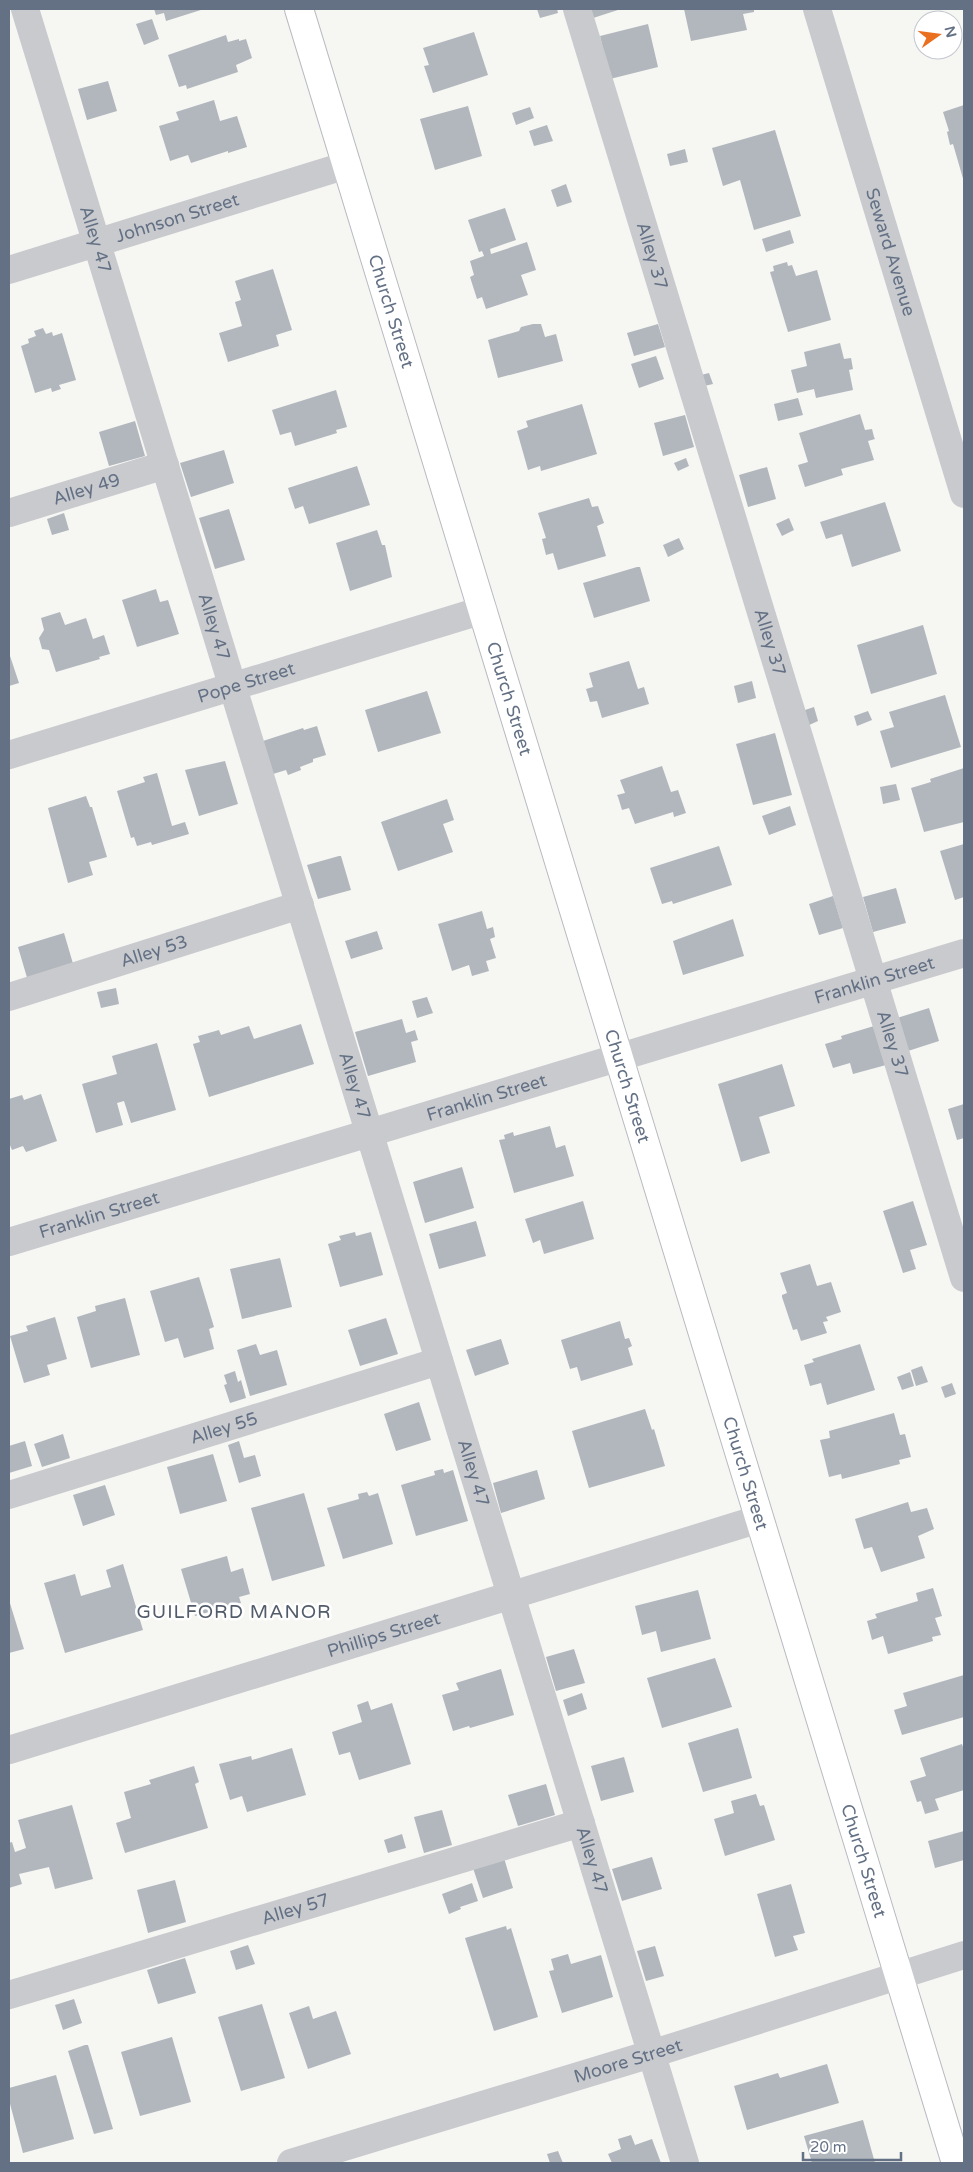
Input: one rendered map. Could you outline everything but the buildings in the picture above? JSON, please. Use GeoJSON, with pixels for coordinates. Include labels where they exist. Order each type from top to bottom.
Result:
{"type":"FeatureCollection","features":[{"type":"Feature","properties":{"kind":"main road","name":"Church Street"},"geometry":{"type":"LineString","coordinates":[[299,9],[956,2163]]}},
{"type":"Feature","properties":{"kind":"street","name":"Alley 47"},"geometry":{"type":"LineString","coordinates":[[25,9],[685,2163]]}},
{"type":"Feature","properties":{"kind":"street","name":"Alley 37"},"geometry":{"type":"LineString","coordinates":[[577,9],[964,1278]]}},
{"type":"Feature","properties":{"kind":"street","name":"Seward Avenue"},"geometry":{"type":"LineString","coordinates":[[817,9],[964,494]]}},
{"type":"Feature","properties":{"kind":"street","name":"Johnson Street"},"geometry":{"type":"LineString","coordinates":[[9,270],[347,165]]}},
{"type":"Feature","properties":{"kind":"street","name":"Alley 49"},"geometry":{"type":"LineString","coordinates":[[9,513],[165,465]]}},
{"type":"Feature","properties":{"kind":"street","name":"Pope Street"},"geometry":{"type":"LineString","coordinates":[[9,755],[483,610]]}},
{"type":"Feature","properties":{"kind":"street","name":"Alley 53"},"geometry":{"type":"LineString","coordinates":[[9,997],[300,905]]}},
{"type":"Feature","properties":{"kind":"street","name":"Franklin Street"},"geometry":{"type":"LineString","coordinates":[[9,1242],[964,954]]}},
{"type":"Feature","properties":{"kind":"street","name":"Alley 55"},"geometry":{"type":"LineString","coordinates":[[9,1494],[439,1361]]}},
{"type":"Feature","properties":{"kind":"street","name":"Phillips Street"},"geometry":{"type":"LineString","coordinates":[[9,1750],[759,1519]]}},
{"type":"Feature","properties":{"kind":"street","name":"Alley 57"},"geometry":{"type":"LineString","coordinates":[[9,1995],[581,1823]]}},
{"type":"Feature","properties":{"kind":"street","name":"Moore Street"},"geometry":{"type":"LineString","coordinates":[[291,2163],[651,2054],[964,1955]]}},
{"type":"Feature","properties":{"kind":"district","name":"GUILFORD MANOR"},"geometry":{"type":"Point","coordinates":[234,1611]}}]}
